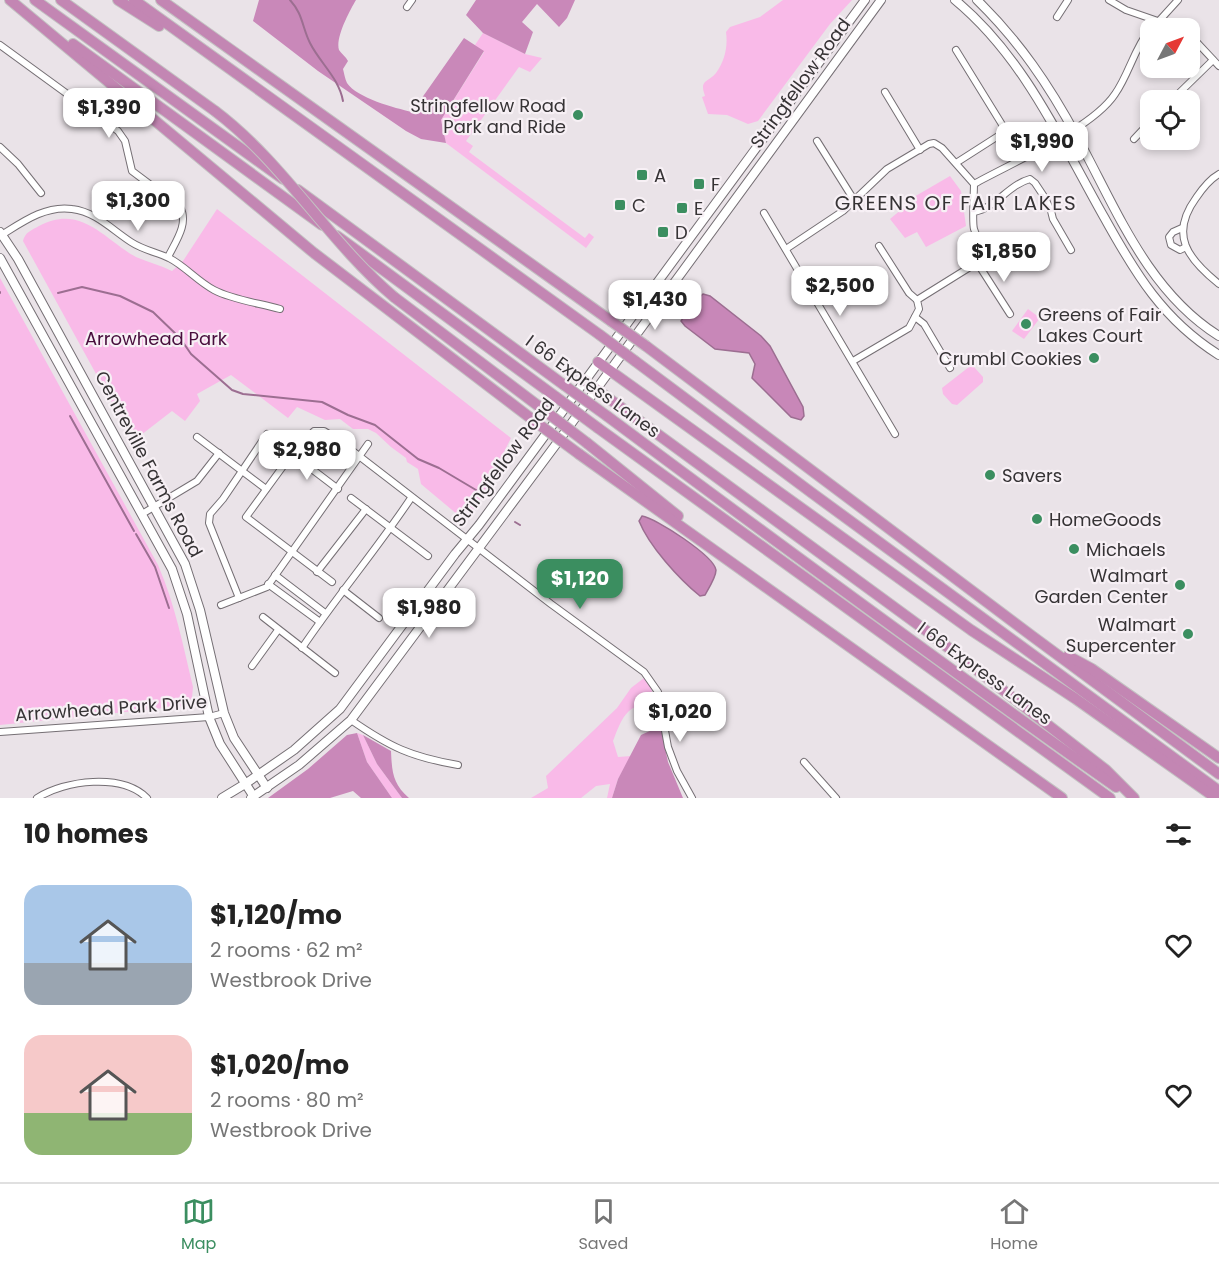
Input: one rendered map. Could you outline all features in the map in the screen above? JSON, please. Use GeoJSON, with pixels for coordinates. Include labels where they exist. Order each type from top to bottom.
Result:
{"type":"FeatureCollection","features":[{"type":"Feature","properties":{"kind":"highway"},"geometry":{"type":"LineString","coordinates":[[11,0],[1110,798]]}},
{"type":"Feature","properties":{"kind":"highway"},"geometry":{"type":"LineString","coordinates":[[11,0],[314,254],[579,454],[1062,798]]}},
{"type":"Feature","properties":{"kind":"highway","name":"I 66 Express Lanes"},"geometry":{"type":"LineString","coordinates":[[35,0],[882,619],[1133,798]]}},
{"type":"Feature","properties":{"kind":"highway"},"geometry":{"type":"LineString","coordinates":[[60,0],[247,136],[360,268],[394,297],[587,443],[745,571]]}},
{"type":"Feature","properties":{"kind":"highway"},"geometry":{"type":"LineString","coordinates":[[118,0],[253,86]]}},
{"type":"Feature","properties":{"kind":"highway"},"geometry":{"type":"LineString","coordinates":[[134,0],[636,360],[812,493],[1219,791]]}},
{"type":"Feature","properties":{"kind":"highway"},"geometry":{"type":"LineString","coordinates":[[161,0],[646,346],[1219,774]]}},
{"type":"Feature","properties":{"kind":"highway"},"geometry":{"type":"LineString","coordinates":[[598,362],[971,630],[1076,699],[1216,798]]}},
{"type":"Feature","properties":{"kind":"highway"},"geometry":{"type":"LineString","coordinates":[[585,381],[928,632],[1106,770],[1133,798]]}},
{"type":"Feature","properties":{"kind":"highway"},"geometry":{"type":"LineString","coordinates":[[1032,636],[1092,669],[1219,758]]}},
{"type":"Feature","properties":{"kind":"street"},"geometry":{"type":"LineString","coordinates":[[407,6],[412,0]]}},
{"type":"Feature","properties":{"kind":"street","name":"Stringfellow Road"},"geometry":{"type":"LineString","coordinates":[[222,798],[294,750],[339,710],[585,381],[865,0]]}},
{"type":"Feature","properties":{"kind":"street","name":"Stringfellow Road"},"geometry":{"type":"LineString","coordinates":[[252,797],[299,765],[351,720],[597,390],[881,0]]}},
{"type":"Feature","properties":{"kind":"street"},"geometry":{"type":"LineString","coordinates":[[955,0],[1007,53],[1039,101],[1121,249],[1147,288],[1188,332],[1219,355]]}},
{"type":"Feature","properties":{"kind":"street"},"geometry":{"type":"LineString","coordinates":[[977,0],[1019,44],[1039,72],[1148,266],[1176,300],[1219,336]]}},
{"type":"Feature","properties":{"kind":"street"},"geometry":{"type":"LineString","coordinates":[[1058,17],[1068,0]]}},
{"type":"Feature","properties":{"kind":"street"},"geometry":{"type":"LineString","coordinates":[[1109,0],[1126,10],[1150,18]]}},
{"type":"Feature","properties":{"kind":"street"},"geometry":{"type":"LineString","coordinates":[[1162,18],[1178,0]]}},
{"type":"Feature","properties":{"kind":"street"},"geometry":{"type":"LineString","coordinates":[[974,184],[1073,130],[1093,116],[1115,94],[1140,44]]}},
{"type":"Feature","properties":{"kind":"street"},"geometry":{"type":"LineString","coordinates":[[1200,46],[1219,66]]}},
{"type":"Feature","properties":{"kind":"street"},"geometry":{"type":"LineString","coordinates":[[1,47],[118,131],[125,141],[132,171],[180,207],[184,214],[183,224],[168,257]]}},
{"type":"Feature","properties":{"kind":"street"},"geometry":{"type":"LineString","coordinates":[[956,50],[1006,131],[956,163]]}},
{"type":"Feature","properties":{"kind":"street"},"geometry":{"type":"LineString","coordinates":[[1182,90],[1213,60]]}},
{"type":"Feature","properties":{"kind":"street"},"geometry":{"type":"LineString","coordinates":[[885,92],[920,150]]}},
{"type":"Feature","properties":{"kind":"street"},"geometry":{"type":"LineString","coordinates":[[1134,140],[1140,133]]}},
{"type":"Feature","properties":{"kind":"street"},"geometry":{"type":"LineString","coordinates":[[817,141],[854,200]]}},
{"type":"Feature","properties":{"kind":"street"},"geometry":{"type":"LineString","coordinates":[[786,249],[828,223],[888,169],[934,143],[942,148],[974,184],[974,229],[984,246],[978,264],[917,300]]}},
{"type":"Feature","properties":{"kind":"street"},"geometry":{"type":"LineString","coordinates":[[0,147],[18,164],[41,193]]}},
{"type":"Feature","properties":{"kind":"street"},"geometry":{"type":"LineString","coordinates":[[1219,174],[1191,205],[1182,228],[1186,247],[1195,262],[1219,284]]}},
{"type":"Feature","properties":{"kind":"street"},"geometry":{"type":"LineString","coordinates":[[974,212],[994,203],[1002,194],[1030,179],[1045,198],[1052,211],[1053,219],[1071,250]]}},
{"type":"Feature","properties":{"kind":"street"},"geometry":{"type":"LineString","coordinates":[[1,234],[50,210],[70,208],[86,212],[104,220],[131,242],[150,252],[168,257],[212,289],[280,309]]}},
{"type":"Feature","properties":{"kind":"street"},"geometry":{"type":"LineString","coordinates":[[764,213],[895,434]]}},
{"type":"Feature","properties":{"kind":"street"},"geometry":{"type":"LineString","coordinates":[[1182,228],[1173,232],[1169,237],[1171,245],[1180,250],[1186,247]]}},
{"type":"Feature","properties":{"kind":"street","name":"Centreville Farms Road"},"geometry":{"type":"LineString","coordinates":[[1,234],[18,259],[155,507],[188,573],[200,610],[224,713],[234,738],[267,788]]}},
{"type":"Feature","properties":{"kind":"street"},"geometry":{"type":"LineString","coordinates":[[853,361],[909,328],[919,309],[917,300],[909,293],[879,246]]}},
{"type":"Feature","properties":{"kind":"street","name":"Centreville Farms Road"},"geometry":{"type":"LineString","coordinates":[[0,258],[172,569],[187,614],[209,717],[220,744],[252,797]]}},
{"type":"Feature","properties":{"kind":"street"},"geometry":{"type":"LineString","coordinates":[[978,264],[1010,314]]}},
{"type":"Feature","properties":{"kind":"street"},"geometry":{"type":"LineString","coordinates":[[915,317],[924,324],[950,368]]}},
{"type":"Feature","properties":{"kind":"street"},"geometry":{"type":"LineString","coordinates":[[1210,349],[1219,344]]}},
{"type":"Feature","properties":{"kind":"street"},"geometry":{"type":"LineString","coordinates":[[332,582],[246,517],[292,454],[314,431],[324,431],[359,456],[411,498],[648,676],[661,702],[672,759],[693,798]]}},
{"type":"Feature","properties":{"kind":"street"},"geometry":{"type":"LineString","coordinates":[[239,597],[209,523],[210,514],[223,499],[267,434]]}},
{"type":"Feature","properties":{"kind":"street"},"geometry":{"type":"LineString","coordinates":[[197,436],[266,489]]}},
{"type":"Feature","properties":{"kind":"street"},"geometry":{"type":"LineString","coordinates":[[221,605],[267,587],[368,444]]}},
{"type":"Feature","properties":{"kind":"street"},"geometry":{"type":"LineString","coordinates":[[142,514],[197,481],[219,453]]}},
{"type":"Feature","properties":{"kind":"street"},"geometry":{"type":"LineString","coordinates":[[292,454],[338,489]]}},
{"type":"Feature","properties":{"kind":"street"},"geometry":{"type":"LineString","coordinates":[[351,498],[428,556]]}},
{"type":"Feature","properties":{"kind":"street"},"geometry":{"type":"LineString","coordinates":[[302,648],[325,613],[391,528],[411,498]]}},
{"type":"Feature","properties":{"kind":"street"},"geometry":{"type":"LineString","coordinates":[[317,572],[366,509]]}},
{"type":"Feature","properties":{"kind":"street"},"geometry":{"type":"LineString","coordinates":[[274,575],[325,613]]}},
{"type":"Feature","properties":{"kind":"street"},"geometry":{"type":"LineString","coordinates":[[268,584],[320,622]]}},
{"type":"Feature","properties":{"kind":"street"},"geometry":{"type":"LineString","coordinates":[[343,590],[379,618]]}},
{"type":"Feature","properties":{"kind":"street"},"geometry":{"type":"LineString","coordinates":[[262,617],[335,673]]}},
{"type":"Feature","properties":{"kind":"street"},"geometry":{"type":"LineString","coordinates":[[252,666],[278,630]]}},
{"type":"Feature","properties":{"kind":"street","name":"Arrowhead Park Drive"},"geometry":{"type":"LineString","coordinates":[[0,732],[209,717],[224,713]]}},
{"type":"Feature","properties":{"kind":"street"},"geometry":{"type":"LineString","coordinates":[[351,720],[378,739],[402,751],[429,760],[458,765]]}},
{"type":"Feature","properties":{"kind":"street"},"geometry":{"type":"LineString","coordinates":[[804,762],[836,798]]}},
{"type":"Feature","properties":{"kind":"street"},"geometry":{"type":"LineString","coordinates":[[37,798],[84,783],[106,782],[127,785],[147,798]]}},
{"type":"Feature","properties":{"kind":"green space"},"geometry":{"type":"Polygon","coordinates":[[[783,0],[852,0],[830,24],[758,121],[748,124],[727,115],[708,114],[702,97],[705,96],[703,85],[722,64],[727,43],[726,32],[730,27],[760,17],[783,0]]]}},
{"type":"Feature","properties":{"kind":"green space"},"geometry":{"type":"Polygon","coordinates":[[[483,33],[525,54],[542,58],[530,72],[519,67],[466,141],[473,146],[469,152],[585,238],[589,233],[594,237],[586,248],[446,143],[441,120],[484,52],[475,45],[483,33]]]}},
{"type":"Feature","properties":{"kind":"green space"},"geometry":{"type":"Polygon","coordinates":[[[950,176],[961,191],[966,226],[926,247],[917,232],[905,238],[890,219],[908,204],[907,201],[950,176]]]}},
{"type":"Feature","properties":{"kind":"green space","name":"Arrowhead Park"},"geometry":{"type":"Polygon","coordinates":[[[217,209],[511,438],[479,502],[467,518],[458,515],[421,484],[418,469],[407,462],[406,458],[376,433],[368,429],[353,429],[340,419],[325,420],[297,407],[288,418],[231,375],[197,394],[200,401],[185,421],[172,411],[141,435],[128,432],[23,241],[24,238],[31,230],[54,220],[80,221],[92,226],[136,257],[172,271],[183,261],[217,209]]]}},
{"type":"Feature","properties":{"kind":"green space","name":"Arrowhead Park"},"geometry":{"type":"Polygon","coordinates":[[[0,278],[158,565],[174,610],[193,687],[192,698],[183,706],[0,725],[0,278]]]}},
{"type":"Feature","properties":{"kind":"green space","name":"Greens of Fair Lakes Court"},"geometry":{"type":"Polygon","coordinates":[[[1028,309],[1040,318],[1024,339],[1012,331],[1028,309]]]}},
{"type":"Feature","properties":{"kind":"green space"},"geometry":{"type":"Polygon","coordinates":[[[969,367],[974,367],[983,377],[983,382],[957,405],[952,404],[943,394],[942,388],[969,367]]]}},
{"type":"Feature","properties":{"kind":"green space"},"geometry":{"type":"Polygon","coordinates":[[[644,678],[650,685],[653,695],[626,714],[613,741],[618,757],[631,756],[618,779],[612,798],[607,798],[610,784],[596,786],[581,798],[531,798],[548,788],[546,776],[617,708],[631,688],[644,678]]]}},
{"type":"Feature","properties":{"kind":"green space"},"geometry":{"type":"Polygon","coordinates":[[[357,733],[363,735],[377,764],[402,798],[392,798],[367,762],[357,733]]]}},
{"type":"Feature","properties":{"kind":"shaded area"},"geometry":{"type":"Polygon","coordinates":[[[259,0],[356,0],[344,24],[338,45],[339,50],[348,61],[343,69],[347,83],[367,98],[412,112],[464,38],[484,51],[441,120],[446,143],[421,139],[406,131],[318,71],[253,21],[259,0]]]}},
{"type":"Feature","properties":{"kind":"shaded area"},"geometry":{"type":"Polygon","coordinates":[[[476,0],[575,0],[567,18],[559,27],[537,4],[522,22],[533,32],[525,54],[483,33],[466,15],[476,0]]]}},
{"type":"Feature","properties":{"kind":"shaded area"},"geometry":{"type":"Polygon","coordinates":[[[703,294],[710,296],[761,336],[770,346],[803,407],[804,416],[801,420],[791,417],[752,378],[755,364],[749,353],[715,349],[681,321],[694,302],[703,294]]]}},
{"type":"Feature","properties":{"kind":"shaded area"},"geometry":{"type":"Polygon","coordinates":[[[642,516],[684,538],[713,564],[716,573],[705,595],[700,596],[692,589],[657,551],[639,521],[642,516]]]}},
{"type":"Feature","properties":{"kind":"shaded area"},"geometry":{"type":"Polygon","coordinates":[[[661,729],[668,762],[683,798],[612,798],[618,779],[641,735],[661,729]]]}},
{"type":"Feature","properties":{"kind":"shaded area"},"geometry":{"type":"Polygon","coordinates":[[[357,733],[367,762],[392,798],[361,798],[353,791],[330,798],[268,798],[308,769],[347,735],[357,733]]]}},
{"type":"Feature","properties":{"kind":"shaded area"},"geometry":{"type":"Polygon","coordinates":[[[363,735],[391,751],[394,778],[409,798],[402,798],[377,764],[363,735]]]}},
{"type":"Feature","properties":{"kind":"waterway"},"geometry":{"type":"LineString","coordinates":[[290,0],[300,16],[310,43],[338,85],[343,101]]}},
{"type":"Feature","properties":{"kind":"waterway"},"geometry":{"type":"LineString","coordinates":[[58,293],[82,287],[120,296],[153,312],[180,338],[191,354],[232,390],[243,394],[322,402],[375,425],[418,459],[439,468],[476,490]]}},
{"type":"Feature","properties":{"kind":"waterway"},"geometry":{"type":"LineString","coordinates":[[70,416],[134,531]]}},
{"type":"Feature","properties":{"kind":"waterway"},"geometry":{"type":"LineString","coordinates":[[515,522],[520,525]]}},
{"type":"Feature","properties":{"kind":"waterway"},"geometry":{"type":"LineString","coordinates":[[136,534],[155,567],[169,608]]}},
{"type":"Feature","properties":{"kind":"place","name":"Stringfellow Road Park and Ride"},"geometry":{"type":"Point","coordinates":[578,115]}},
{"type":"Feature","properties":{"kind":"place","name":"A"},"geometry":{"type":"Point","coordinates":[642,175]}},
{"type":"Feature","properties":{"kind":"place","name":"F"},"geometry":{"type":"Point","coordinates":[699,184]}},
{"type":"Feature","properties":{"kind":"place","name":"C"},"geometry":{"type":"Point","coordinates":[620,205]}},
{"type":"Feature","properties":{"kind":"place","name":"E"},"geometry":{"type":"Point","coordinates":[682,208]}},
{"type":"Feature","properties":{"kind":"place","name":"D"},"geometry":{"type":"Point","coordinates":[663,232]}},
{"type":"Feature","properties":{"kind":"place","name":"Greens of Fair Lakes Court"},"geometry":{"type":"Point","coordinates":[1026,324]}},
{"type":"Feature","properties":{"kind":"place","name":"Crumbl Cookies"},"geometry":{"type":"Point","coordinates":[1094,358]}},
{"type":"Feature","properties":{"kind":"place","name":"Savers"},"geometry":{"type":"Point","coordinates":[990,475]}},
{"type":"Feature","properties":{"kind":"place","name":"HomeGoods"},"geometry":{"type":"Point","coordinates":[1037,519]}},
{"type":"Feature","properties":{"kind":"place","name":"Michaels"},"geometry":{"type":"Point","coordinates":[1074,549]}},
{"type":"Feature","properties":{"kind":"place","name":"Walmart Garden Center"},"geometry":{"type":"Point","coordinates":[1180,585]}},
{"type":"Feature","properties":{"kind":"place","name":"Walmart Supercenter"},"geometry":{"type":"Point","coordinates":[1188,634]}},
{"type":"Feature","properties":{"kind":"district","name":"GREENS OF FAIR LAKES"},"geometry":{"type":"Point","coordinates":[956,203]}}]}
